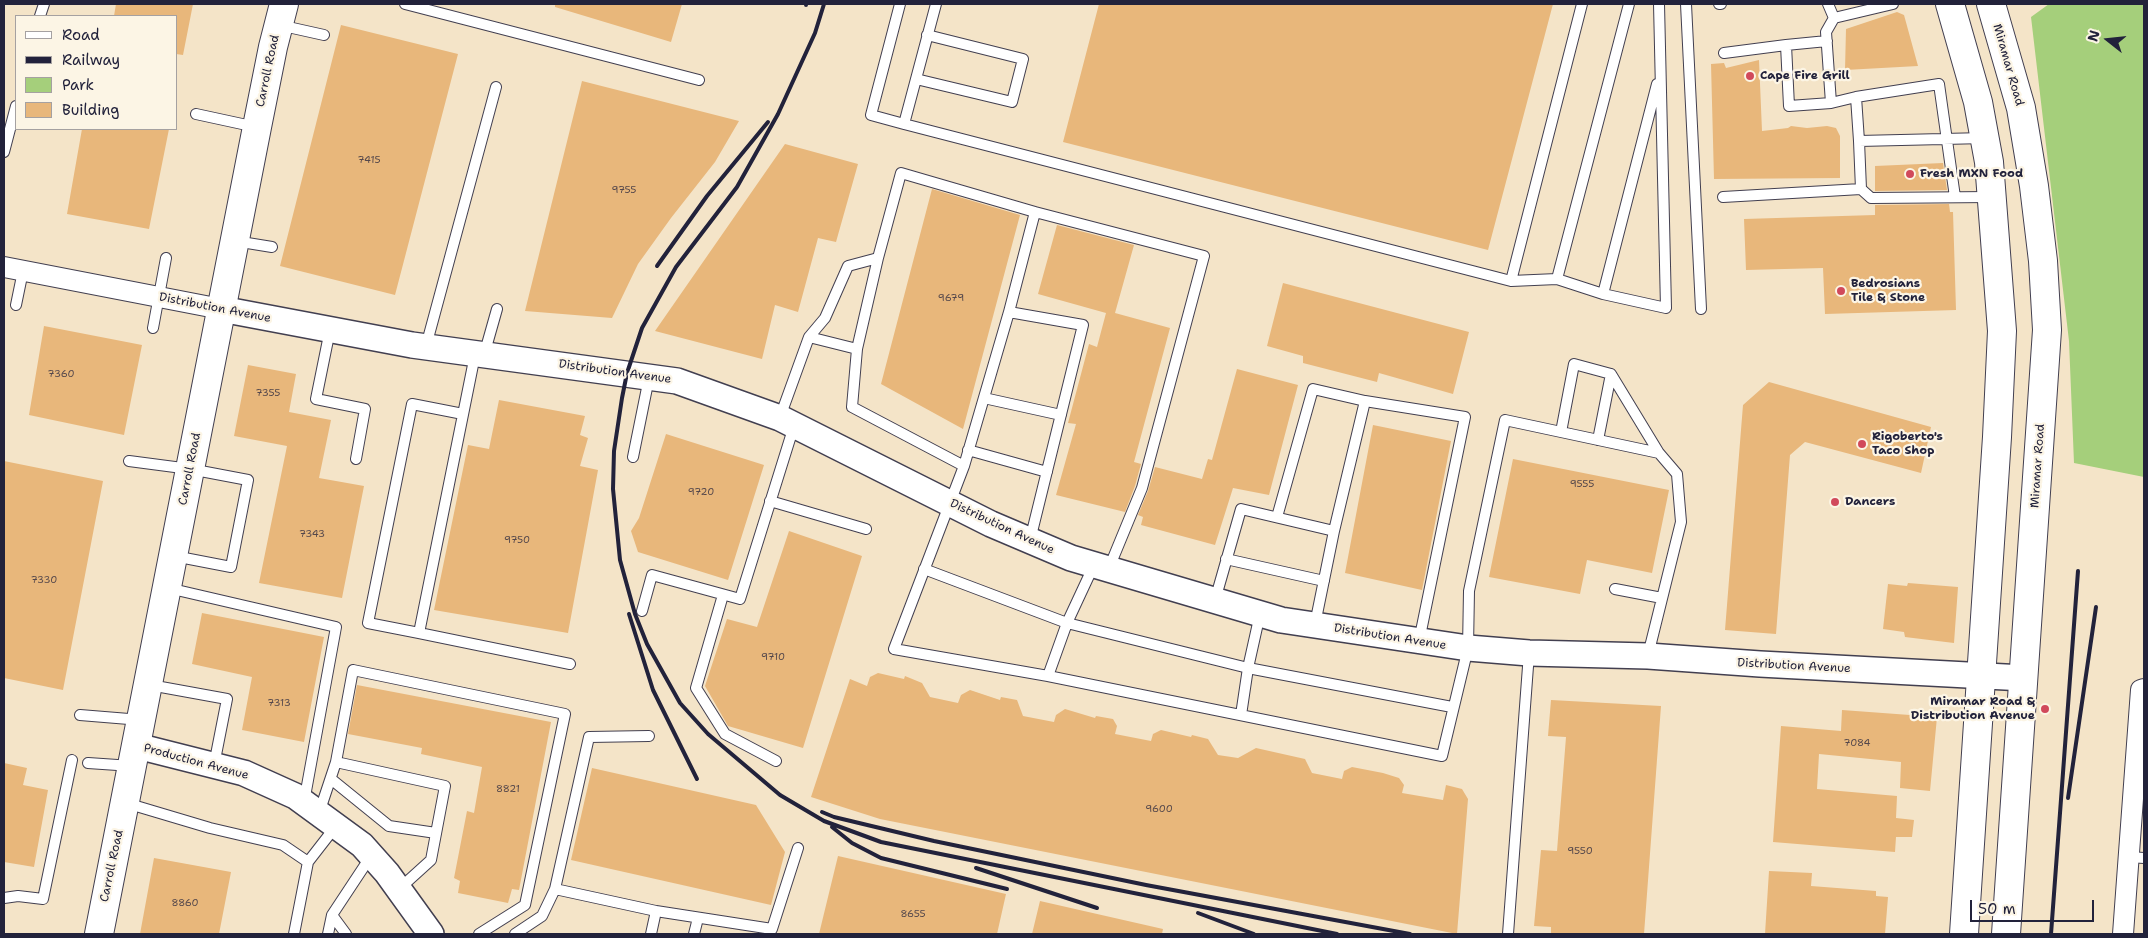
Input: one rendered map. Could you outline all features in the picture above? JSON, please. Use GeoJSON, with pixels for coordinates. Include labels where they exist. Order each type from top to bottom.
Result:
{"type":"FeatureCollection","features":[{"type":"Feature","properties":{"kind":"main road"},"geometry":{"type":"LineString","coordinates":[[1950,4],[1978,102],[1985,138],[1992,197],[2002,331],[1998,437],[1964,934]]}},
{"type":"Feature","properties":{"kind":"main road","name":"Miramar Road"},"geometry":{"type":"LineString","coordinates":[[1991,4],[2021,108],[2043,260],[2047,330],[2006,934]]}},
{"type":"Feature","properties":{"kind":"main road","name":"Carroll Road"},"geometry":{"type":"LineString","coordinates":[[98,934],[137,744],[234,241],[282,14]]}},
{"type":"Feature","properties":{"kind":"street","name":"Distribution Avenue"},"geometry":{"type":"LineString","coordinates":[[13,269],[426,347],[677,381],[787,421],[991,524],[1071,558],[1281,620],[1419,642],[1529,653],[1648,656],[2024,678]]}},
{"type":"Feature","properties":{"kind":"street"},"geometry":{"type":"LineString","coordinates":[[2123,934],[2137,857],[2142,690],[2144,689]]}},
{"type":"Feature","properties":{"kind":"street","name":"Production Avenue"},"geometry":{"type":"LineString","coordinates":[[137,744],[244,773],[295,796],[362,845],[399,889],[432,934]]}},
{"type":"Feature","properties":{"kind":"lane"},"geometry":{"type":"LineString","coordinates":[[405,4],[699,80]]}},
{"type":"Feature","properties":{"kind":"lane"},"geometry":{"type":"LineString","coordinates":[[900,4],[871,115],[1511,281],[1557,279],[1603,294],[1666,308],[1658,4]]}},
{"type":"Feature","properties":{"kind":"lane"},"geometry":{"type":"LineString","coordinates":[[904,124],[936,4]]}},
{"type":"Feature","properties":{"kind":"lane"},"geometry":{"type":"LineString","coordinates":[[1511,281],[1582,4]]}},
{"type":"Feature","properties":{"kind":"lane"},"geometry":{"type":"LineString","coordinates":[[1557,279],[1629,4]]}},
{"type":"Feature","properties":{"kind":"lane"},"geometry":{"type":"LineString","coordinates":[[1686,4],[1701,309]]}},
{"type":"Feature","properties":{"kind":"lane"},"geometry":{"type":"LineString","coordinates":[[1828,4],[1834,18]]}},
{"type":"Feature","properties":{"kind":"lane"},"geometry":{"type":"LineString","coordinates":[[1831,103],[1826,32],[1834,18],[1893,4]]}},
{"type":"Feature","properties":{"kind":"lane"},"geometry":{"type":"LineString","coordinates":[[282,14],[324,35]]}},
{"type":"Feature","properties":{"kind":"lane"},"geometry":{"type":"LineString","coordinates":[[916,79],[1012,102],[1023,59],[927,36]]}},
{"type":"Feature","properties":{"kind":"lane"},"geometry":{"type":"LineString","coordinates":[[1724,53],[1827,41]]}},
{"type":"Feature","properties":{"kind":"lane"},"geometry":{"type":"LineString","coordinates":[[1786,45],[1789,106],[1831,103],[1856,97],[1939,84],[1955,197]]}},
{"type":"Feature","properties":{"kind":"lane"},"geometry":{"type":"LineString","coordinates":[[1603,294],[1660,73]]}},
{"type":"Feature","properties":{"kind":"lane"},"geometry":{"type":"LineString","coordinates":[[426,347],[496,87]]}},
{"type":"Feature","properties":{"kind":"lane"},"geometry":{"type":"LineString","coordinates":[[1856,97],[1861,189]]}},
{"type":"Feature","properties":{"kind":"lane"},"geometry":{"type":"LineString","coordinates":[[4,152],[15,110]]}},
{"type":"Feature","properties":{"kind":"lane"},"geometry":{"type":"LineString","coordinates":[[196,114],[257,127]]}},
{"type":"Feature","properties":{"kind":"lane"},"geometry":{"type":"LineString","coordinates":[[1859,141],[1985,138]]}},
{"type":"Feature","properties":{"kind":"lane"},"geometry":{"type":"LineString","coordinates":[[964,466],[852,407],[857,349],[878,258],[901,172],[1035,212],[1204,256],[1142,488],[1102,567],[1067,623],[1048,676]]}},
{"type":"Feature","properties":{"kind":"lane"},"geometry":{"type":"LineString","coordinates":[[1723,197],[1861,189],[1871,198],[1992,197]]}},
{"type":"Feature","properties":{"kind":"lane"},"geometry":{"type":"LineString","coordinates":[[1035,212],[1009,312],[964,466],[894,648],[1048,676],[1442,756],[1452,707],[1468,648],[1469,591],[1505,420],[1659,453]]}},
{"type":"Feature","properties":{"kind":"lane"},"geometry":{"type":"LineString","coordinates":[[234,241],[272,247]]}},
{"type":"Feature","properties":{"kind":"lane"},"geometry":{"type":"LineString","coordinates":[[153,328],[166,258]]}},
{"type":"Feature","properties":{"kind":"lane"},"geometry":{"type":"LineString","coordinates":[[642,611],[652,575],[740,599],[770,502],[787,421],[809,337],[825,318],[848,266],[878,258]]}},
{"type":"Feature","properties":{"kind":"lane"},"geometry":{"type":"LineString","coordinates":[[13,269],[16,305]]}},
{"type":"Feature","properties":{"kind":"lane"},"geometry":{"type":"LineString","coordinates":[[419,633],[463,414],[480,354],[497,309]]}},
{"type":"Feature","properties":{"kind":"lane"},"geometry":{"type":"LineString","coordinates":[[1009,312],[1083,325],[1030,541]]}},
{"type":"Feature","properties":{"kind":"lane"},"geometry":{"type":"LineString","coordinates":[[330,330],[316,399],[365,409],[356,459]]}},
{"type":"Feature","properties":{"kind":"lane"},"geometry":{"type":"LineString","coordinates":[[809,337],[857,349]]}},
{"type":"Feature","properties":{"kind":"lane"},"geometry":{"type":"LineString","coordinates":[[1561,432],[1574,364],[1611,374],[1659,453],[1677,474],[1682,522],[1648,656]]}},
{"type":"Feature","properties":{"kind":"lane"},"geometry":{"type":"LineString","coordinates":[[1598,440],[1611,374]]}},
{"type":"Feature","properties":{"kind":"lane"},"geometry":{"type":"LineString","coordinates":[[633,457],[649,377]]}},
{"type":"Feature","properties":{"kind":"lane"},"geometry":{"type":"LineString","coordinates":[[1277,517],[1313,389],[1365,401],[1464,417],[1419,642]]}},
{"type":"Feature","properties":{"kind":"lane"},"geometry":{"type":"LineString","coordinates":[[984,398],[1061,415]]}},
{"type":"Feature","properties":{"kind":"lane"},"geometry":{"type":"LineString","coordinates":[[1315,625],[1334,531],[1365,401]]}},
{"type":"Feature","properties":{"kind":"lane"},"geometry":{"type":"LineString","coordinates":[[463,414],[412,404],[368,623],[570,664]]}},
{"type":"Feature","properties":{"kind":"lane"},"geometry":{"type":"LineString","coordinates":[[968,450],[1047,472]]}},
{"type":"Feature","properties":{"kind":"lane"},"geometry":{"type":"LineString","coordinates":[[129,461],[190,469],[248,480],[231,567],[173,556]]}},
{"type":"Feature","properties":{"kind":"lane"},"geometry":{"type":"LineString","coordinates":[[770,502],[866,529]]}},
{"type":"Feature","properties":{"kind":"lane"},"geometry":{"type":"LineString","coordinates":[[1214,600],[1241,509],[1334,531]]}},
{"type":"Feature","properties":{"kind":"lane"},"geometry":{"type":"LineString","coordinates":[[1226,559],[1324,581]]}},
{"type":"Feature","properties":{"kind":"lane"},"geometry":{"type":"LineString","coordinates":[[924,569],[1067,623],[1248,668],[1452,707]]}},
{"type":"Feature","properties":{"kind":"lane"},"geometry":{"type":"LineString","coordinates":[[167,588],[336,627],[319,814]]}},
{"type":"Feature","properties":{"kind":"lane"},"geometry":{"type":"LineString","coordinates":[[1615,589],[1662,598]]}},
{"type":"Feature","properties":{"kind":"lane"},"geometry":{"type":"LineString","coordinates":[[722,595],[696,688],[725,734],[776,760]]}},
{"type":"Feature","properties":{"kind":"lane"},"geometry":{"type":"LineString","coordinates":[[1242,715],[1248,668],[1260,614]]}},
{"type":"Feature","properties":{"kind":"lane"},"geometry":{"type":"LineString","coordinates":[[1508,934],[1529,653]]}},
{"type":"Feature","properties":{"kind":"lane"},"geometry":{"type":"LineString","coordinates":[[294,934],[319,814],[336,762],[353,670],[566,714],[525,905],[479,934]]}},
{"type":"Feature","properties":{"kind":"lane"},"geometry":{"type":"LineString","coordinates":[[148,684],[228,699],[214,765]]}},
{"type":"Feature","properties":{"kind":"lane"},"geometry":{"type":"LineString","coordinates":[[80,715],[137,744]]}},
{"type":"Feature","properties":{"kind":"lane"},"geometry":{"type":"LineString","coordinates":[[515,934],[542,916],[555,890],[589,737],[649,736]]}},
{"type":"Feature","properties":{"kind":"lane"},"geometry":{"type":"LineString","coordinates":[[88,763],[137,744]]}},
{"type":"Feature","properties":{"kind":"lane"},"geometry":{"type":"LineString","coordinates":[[4,898],[18,896],[43,899],[72,760]]}},
{"type":"Feature","properties":{"kind":"lane"},"geometry":{"type":"LineString","coordinates":[[336,762],[445,786],[432,860],[399,889]]}},
{"type":"Feature","properties":{"kind":"lane"},"geometry":{"type":"LineString","coordinates":[[331,778],[390,826],[436,833]]}},
{"type":"Feature","properties":{"kind":"lane"},"geometry":{"type":"LineString","coordinates":[[125,803],[210,828],[283,845],[308,862]]}},
{"type":"Feature","properties":{"kind":"lane"},"geometry":{"type":"LineString","coordinates":[[555,890],[656,911],[772,929],[798,848]]}},
{"type":"Feature","properties":{"kind":"lane"},"geometry":{"type":"LineString","coordinates":[[328,934],[332,915],[371,856]]}},
{"type":"Feature","properties":{"kind":"lane"},"geometry":{"type":"LineString","coordinates":[[651,934],[656,911]]}},
{"type":"Feature","properties":{"kind":"lane"},"geometry":{"type":"LineString","coordinates":[[332,915],[346,934]]}},
{"type":"Feature","properties":{"kind":"lane"},"geometry":{"type":"LineString","coordinates":[[694,934],[698,918]]}},
{"type":"Feature","properties":{"kind":"green space"},"geometry":{"type":"Polygon","coordinates":[[[2049,4],[2144,4],[2144,477],[2074,463],[2069,341],[2031,17],[2049,4]]]}},
{"type":"Feature","properties":{"kind":"building"},"geometry":{"type":"Polygon","coordinates":[[[116,4],[193,4],[183,55],[178,54],[178,15],[114,15],[116,4]]]}},
{"type":"Feature","properties":{"kind":"building"},"geometry":{"type":"Polygon","coordinates":[[[555,4],[682,4],[671,42],[555,7],[555,4]]]}},
{"type":"Feature","properties":{"kind":"building"},"geometry":{"type":"Polygon","coordinates":[[[1099,4],[1553,4],[1488,250],[1063,142],[1099,4]]]}},
{"type":"Feature","properties":{"kind":"building"},"geometry":{"type":"Polygon","coordinates":[[[1897,12],[1904,15],[1918,66],[1845,70],[1846,29],[1897,12]]]}},
{"type":"Feature","properties":{"kind":"building"},"geometry":{"type":"Polygon","coordinates":[[[341,25],[458,54],[395,295],[280,266],[341,25]]]}},
{"type":"Feature","properties":{"kind":"building"},"geometry":{"type":"Polygon","coordinates":[[[1759,60],[1762,131],[1791,126],[1807,128],[1827,126],[1836,128],[1840,136],[1840,178],[1714,179],[1711,64],[1724,63],[1726,68],[1759,60]]]}},
{"type":"Feature","properties":{"kind":"building"},"geometry":{"type":"Polygon","coordinates":[[[582,81],[739,121],[715,162],[638,264],[612,318],[525,311],[582,81]]]}},
{"type":"Feature","properties":{"kind":"building"},"geometry":{"type":"Polygon","coordinates":[[[82,130],[169,130],[149,229],[67,214],[82,130]]]}},
{"type":"Feature","properties":{"kind":"building"},"geometry":{"type":"Polygon","coordinates":[[[785,144],[858,164],[836,242],[818,238],[798,312],[775,305],[762,359],[655,331],[785,144]]]}},
{"type":"Feature","properties":{"kind":"building"},"geometry":{"type":"Polygon","coordinates":[[[1943,163],[1947,190],[1875,191],[1875,166],[1943,163]]]}},
{"type":"Feature","properties":{"kind":"building"},"geometry":{"type":"Polygon","coordinates":[[[932,189],[1020,215],[963,429],[881,384],[932,189]]]}},
{"type":"Feature","properties":{"kind":"building"},"geometry":{"type":"Polygon","coordinates":[[[1949,204],[1950,212],[1953,212],[1956,310],[1825,314],[1823,268],[1746,270],[1744,219],[1875,215],[1875,205],[1949,204]]]}},
{"type":"Feature","properties":{"kind":"building"},"geometry":{"type":"Polygon","coordinates":[[[1057,225],[1134,245],[1115,313],[1170,328],[1134,462],[1141,464],[1125,512],[1056,495],[1076,424],[1068,423],[1089,344],[1097,347],[1106,313],[1038,294],[1057,225]]]}},
{"type":"Feature","properties":{"kind":"building"},"geometry":{"type":"Polygon","coordinates":[[[1283,283],[1469,332],[1453,394],[1379,373],[1377,382],[1303,363],[1303,356],[1267,346],[1283,283]]]}},
{"type":"Feature","properties":{"kind":"building"},"geometry":{"type":"Polygon","coordinates":[[[44,326],[142,345],[124,435],[29,415],[44,326]]]}},
{"type":"Feature","properties":{"kind":"building"},"geometry":{"type":"Polygon","coordinates":[[[248,365],[296,374],[289,412],[331,420],[319,478],[364,486],[342,598],[259,583],[287,446],[234,436],[248,365]]]}},
{"type":"Feature","properties":{"kind":"building"},"geometry":{"type":"Polygon","coordinates":[[[1237,369],[1298,385],[1269,495],[1233,488],[1215,545],[1141,525],[1143,517],[1138,515],[1155,467],[1202,479],[1208,459],[1212,460],[1237,369]]]}},
{"type":"Feature","properties":{"kind":"building"},"geometry":{"type":"Polygon","coordinates":[[[1769,382],[1931,427],[1921,473],[1805,442],[1790,455],[1776,634],[1725,630],[1743,405],[1769,382]]]}},
{"type":"Feature","properties":{"kind":"building"},"geometry":{"type":"Polygon","coordinates":[[[499,400],[585,416],[580,435],[588,438],[580,466],[598,470],[568,633],[434,610],[468,445],[489,449],[499,400]]]}},
{"type":"Feature","properties":{"kind":"building"},"geometry":{"type":"Polygon","coordinates":[[[1373,425],[1451,441],[1422,590],[1345,573],[1373,425]]]}},
{"type":"Feature","properties":{"kind":"building"},"geometry":{"type":"Polygon","coordinates":[[[666,434],[764,465],[728,580],[638,552],[631,531],[639,518],[666,434]]]}},
{"type":"Feature","properties":{"kind":"building"},"geometry":{"type":"Polygon","coordinates":[[[1513,459],[1669,490],[1652,573],[1587,560],[1580,594],[1489,577],[1513,459]]]}},
{"type":"Feature","properties":{"kind":"building"},"geometry":{"type":"Polygon","coordinates":[[[4,461],[103,481],[63,690],[4,678],[4,461]]]}},
{"type":"Feature","properties":{"kind":"building"},"geometry":{"type":"Polygon","coordinates":[[[789,531],[862,556],[803,748],[728,726],[705,686],[727,619],[757,627],[789,531]]]}},
{"type":"Feature","properties":{"kind":"building"},"geometry":{"type":"Polygon","coordinates":[[[1908,583],[1958,587],[1954,643],[1905,637],[1904,632],[1883,629],[1888,584],[1907,586],[1908,583]]]}},
{"type":"Feature","properties":{"kind":"building"},"geometry":{"type":"Polygon","coordinates":[[[202,613],[324,637],[304,742],[242,730],[252,677],[192,664],[202,613]]]}},
{"type":"Feature","properties":{"kind":"building"},"geometry":{"type":"Polygon","coordinates":[[[878,673],[904,679],[905,676],[922,683],[930,697],[958,703],[961,695],[970,690],[1000,700],[1001,697],[1017,700],[1023,716],[1054,722],[1056,715],[1065,709],[1095,718],[1096,716],[1113,719],[1117,726],[1115,734],[1151,741],[1153,734],[1161,730],[1191,737],[1192,735],[1208,739],[1218,755],[1238,758],[1256,748],[1305,759],[1312,773],[1342,779],[1344,771],[1352,767],[1383,773],[1399,778],[1404,785],[1402,793],[1443,800],[1446,785],[1462,789],[1468,799],[1457,934],[880,819],[811,797],[850,679],[867,686],[870,677],[878,673]]]}},
{"type":"Feature","properties":{"kind":"building"},"geometry":{"type":"Polygon","coordinates":[[[357,685],[551,722],[519,890],[512,889],[508,903],[458,893],[460,881],[454,878],[467,811],[474,813],[482,767],[421,754],[422,748],[348,734],[357,685]]]}},
{"type":"Feature","properties":{"kind":"building"},"geometry":{"type":"Polygon","coordinates":[[[1551,700],[1661,706],[1644,934],[1551,934],[1551,927],[1534,926],[1541,850],[1557,851],[1566,737],[1548,736],[1551,700]]]}},
{"type":"Feature","properties":{"kind":"building"},"geometry":{"type":"Polygon","coordinates":[[[1842,710],[1937,717],[1930,791],[1900,788],[1901,762],[1819,754],[1817,789],[1897,796],[1896,818],[1914,820],[1912,837],[1896,837],[1895,852],[1773,842],[1781,726],[1841,731],[1842,710]]]}},
{"type":"Feature","properties":{"kind":"building"},"geometry":{"type":"Polygon","coordinates":[[[4,763],[27,768],[23,785],[48,790],[34,867],[4,862],[4,763]]]}},
{"type":"Feature","properties":{"kind":"building"},"geometry":{"type":"Polygon","coordinates":[[[592,768],[756,805],[785,852],[771,905],[571,860],[592,768]]]}},
{"type":"Feature","properties":{"kind":"building"},"geometry":{"type":"Polygon","coordinates":[[[838,856],[1006,894],[997,934],[819,934],[838,856]]]}},
{"type":"Feature","properties":{"kind":"building"},"geometry":{"type":"Polygon","coordinates":[[[154,858],[231,872],[219,934],[140,934],[154,858]]]}},
{"type":"Feature","properties":{"kind":"building"},"geometry":{"type":"Polygon","coordinates":[[[1769,871],[1812,873],[1811,886],[1876,891],[1876,896],[1888,897],[1885,934],[1765,934],[1769,871]]]}},
{"type":"Feature","properties":{"kind":"building"},"geometry":{"type":"Polygon","coordinates":[[[1040,901],[1163,929],[1162,934],[1032,934],[1040,901]]]}},
{"type":"Feature","properties":{"kind":"railway"},"geometry":{"type":"LineString","coordinates":[[824,4],[815,33],[778,114],[737,187],[676,267],[642,328],[627,373],[614,451],[613,489],[620,560],[635,614],[647,644],[680,703],[708,734],[780,795],[824,821],[881,842],[1337,934]]}},
{"type":"Feature","properties":{"kind":"railway"},"geometry":{"type":"LineString","coordinates":[[657,266],[707,196],[768,122]]}},
{"type":"Feature","properties":{"kind":"railway"},"geometry":{"type":"LineString","coordinates":[[2051,934],[2078,571]]}},
{"type":"Feature","properties":{"kind":"railway"},"geometry":{"type":"LineString","coordinates":[[2068,798],[2096,607]]}},
{"type":"Feature","properties":{"kind":"railway"},"geometry":{"type":"LineString","coordinates":[[629,614],[653,690],[697,779]]}},
{"type":"Feature","properties":{"kind":"railway"},"geometry":{"type":"LineString","coordinates":[[822,812],[834,817],[934,841],[1146,885],[1410,934]]}},
{"type":"Feature","properties":{"kind":"railway"},"geometry":{"type":"LineString","coordinates":[[832,827],[852,843],[881,858],[1007,889]]}},
{"type":"Feature","properties":{"kind":"railway"},"geometry":{"type":"LineString","coordinates":[[976,868],[1097,908]]}},
{"type":"Feature","properties":{"kind":"railway"},"geometry":{"type":"LineString","coordinates":[[1198,913],[1254,934]]}},
{"type":"Feature","properties":{"kind":"place","name":"Cape Fire Grill"},"geometry":{"type":"Point","coordinates":[1750,76]}},
{"type":"Feature","properties":{"kind":"place","name":"Fresh MXN Food"},"geometry":{"type":"Point","coordinates":[1910,174]}},
{"type":"Feature","properties":{"kind":"place","name":"Bedrosians Tile & Stone"},"geometry":{"type":"Point","coordinates":[1841,291]}},
{"type":"Feature","properties":{"kind":"place","name":"Rigoberto's Taco Shop"},"geometry":{"type":"Point","coordinates":[1862,444]}},
{"type":"Feature","properties":{"kind":"place","name":"Dancers"},"geometry":{"type":"Point","coordinates":[1835,502]}},
{"type":"Feature","properties":{"kind":"place","name":"Miramar Road & Distribution Avenue"},"geometry":{"type":"Point","coordinates":[2045,709]}}]}
